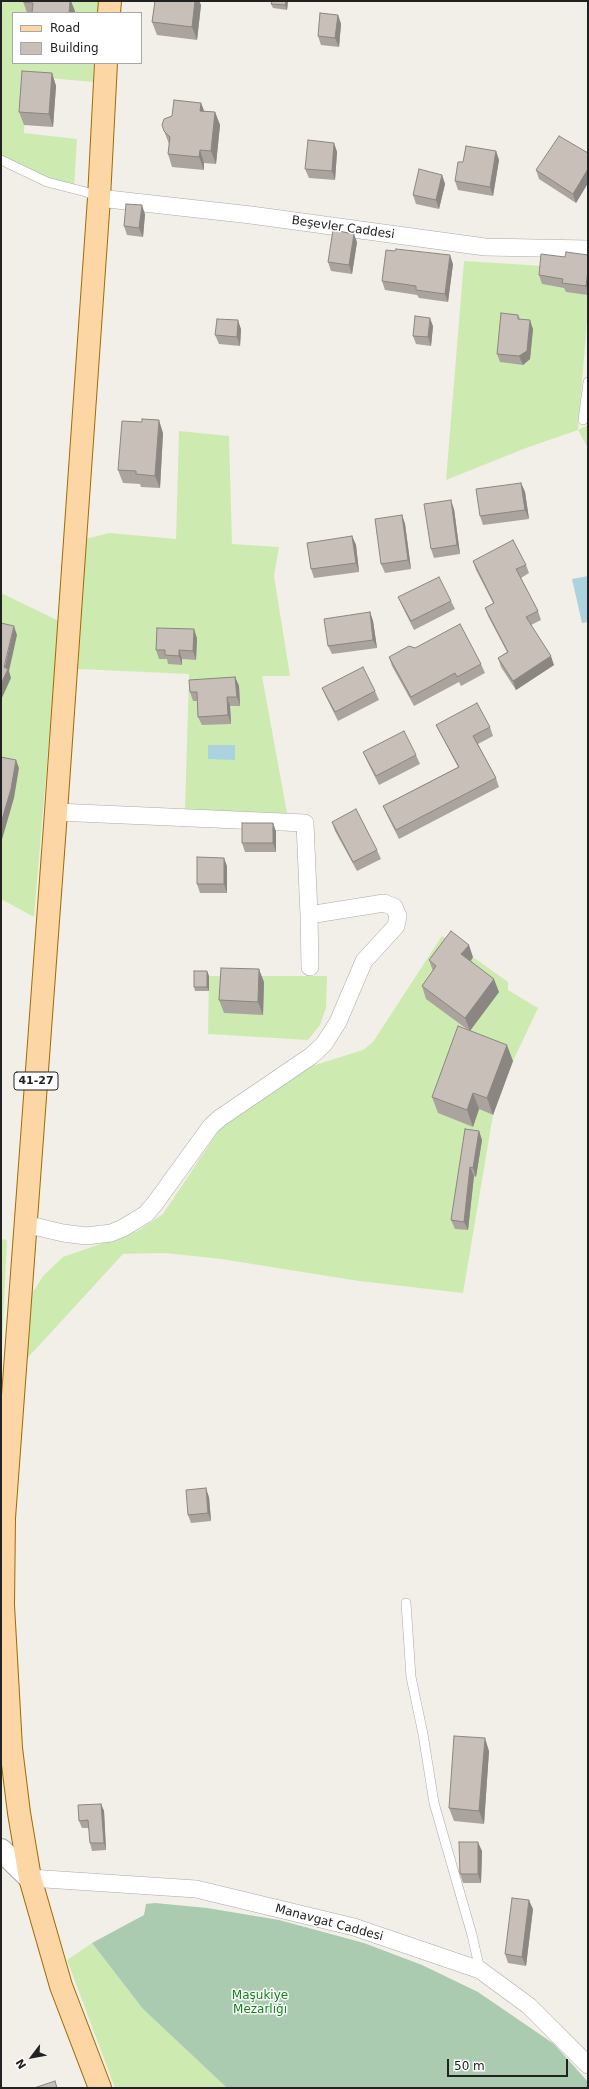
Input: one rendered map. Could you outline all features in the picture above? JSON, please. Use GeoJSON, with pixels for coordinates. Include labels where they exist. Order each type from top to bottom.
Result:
{"type":"FeatureCollection","features":[{"type":"Feature","properties":{"kind":"main road"},"geometry":{"type":"LineString","coordinates":[[109,12],[110,1]]}},
{"type":"Feature","properties":{"kind":"main road","name":"41-27"},"geometry":{"type":"LineString","coordinates":[[100,2088],[61,1986],[30,1878],[10,1748],[3,1605],[4,1518],[56,812],[99,198],[106,64]]}},
{"type":"Feature","properties":{"kind":"street","name":"Beşevler Caddesi"},"geometry":{"type":"LineString","coordinates":[[99,198],[251,215],[485,247],[588,249]]}},
{"type":"Feature","properties":{"kind":"street"},"geometry":{"type":"LineString","coordinates":[[56,812],[305,823],[310,967]]}},
{"type":"Feature","properties":{"kind":"street"},"geometry":{"type":"LineString","coordinates":[[25,1224],[63,1233],[86,1236],[111,1233],[135,1221],[156,1202],[211,1126],[220,1118],[311,1056],[324,1044],[338,1022],[364,961],[396,926],[398,916],[394,907],[384,904],[309,915]]}},
{"type":"Feature","properties":{"kind":"street"},"geometry":{"type":"LineString","coordinates":[[1,1850],[30,1878]]}},
{"type":"Feature","properties":{"kind":"street","name":"Manavgat Caddesi"},"geometry":{"type":"LineString","coordinates":[[30,1878],[196,1889],[354,1927],[480,1970],[529,2006],[588,2065]]}},
{"type":"Feature","properties":{"kind":"lane"},"geometry":{"type":"LineString","coordinates":[[1,160],[47,182],[99,198]]}},
{"type":"Feature","properties":{"kind":"lane"},"geometry":{"type":"LineString","coordinates":[[583,420],[588,382]]}},
{"type":"Feature","properties":{"kind":"lane"},"geometry":{"type":"LineString","coordinates":[[406,1603],[411,1677],[423,1734],[434,1803],[472,1935],[480,1970]]}},
{"type":"Feature","properties":{"kind":"green space"},"geometry":{"type":"Polygon","coordinates":[[[1,1],[100,1],[99,12],[12,12],[12,64],[94,64],[93,82],[27,76],[24,133],[77,139],[74,189],[1,160],[1,1]]]}},
{"type":"Feature","properties":{"kind":"green space"},"geometry":{"type":"Polygon","coordinates":[[[464,261],[544,266],[588,273],[588,310],[578,430],[526,448],[446,480],[464,261]]]}},
{"type":"Feature","properties":{"kind":"green space"},"geometry":{"type":"Polygon","coordinates":[[[588,425],[588,448],[578,430],[588,425]]]}},
{"type":"Feature","properties":{"kind":"green space"},"geometry":{"type":"Polygon","coordinates":[[[179,431],[229,436],[232,544],[279,547],[274,576],[290,676],[262,676],[287,813],[185,810],[189,674],[78,669],[85,539],[109,533],[176,539],[179,431]]]}},
{"type":"Feature","properties":{"kind":"green space"},"geometry":{"type":"Polygon","coordinates":[[[1,593],[59,621],[34,917],[1,899],[1,593]]]}},
{"type":"Feature","properties":{"kind":"green space"},"geometry":{"type":"Polygon","coordinates":[[[442,936],[455,944],[427,999],[469,1031],[466,967],[473,957],[508,982],[508,990],[538,1008],[513,1061],[464,1043],[438,1113],[473,1127],[479,1109],[493,1115],[463,1293],[359,1281],[221,1259],[165,1253],[123,1254],[23,1363],[31,1295],[43,1276],[63,1257],[138,1231],[163,1214],[221,1127],[309,1067],[363,1050],[373,1042],[442,936]]]}},
{"type":"Feature","properties":{"kind":"green space"},"geometry":{"type":"Polygon","coordinates":[[[209,976],[327,976],[326,1008],[320,1025],[308,1040],[208,1034],[209,976]]]}},
{"type":"Feature","properties":{"kind":"green space"},"geometry":{"type":"Polygon","coordinates":[[[1,1239],[7,1240],[1,1367],[1,1239]]]}},
{"type":"Feature","properties":{"kind":"green space","name":"Maşukiye Mezarlığı"},"geometry":{"type":"Polygon","coordinates":[[[155,1903],[207,1908],[279,1920],[364,1943],[422,1965],[478,1992],[554,2044],[588,2082],[588,2088],[227,2088],[143,2009],[92,1943],[144,1915],[146,1904],[155,1903]]]}},
{"type":"Feature","properties":{"kind":"green space"},"geometry":{"type":"Polygon","coordinates":[[[92,1943],[143,2009],[227,2088],[115,2088],[67,1960],[92,1943]]]}},
{"type":"Feature","properties":{"kind":"water"},"geometry":{"type":"Polygon","coordinates":[[[588,576],[588,622],[582,623],[572,579],[588,576]]]}},
{"type":"Feature","properties":{"kind":"water"},"geometry":{"type":"Polygon","coordinates":[[[208,745],[235,745],[235,760],[208,759],[208,745]]]}},
{"type":"Feature","properties":{"kind":"building"},"geometry":{"type":"Polygon","coordinates":[[[70,1],[69,12],[32,12],[33,3],[23,2],[70,1]]]}},
{"type":"Feature","properties":{"kind":"building"},"geometry":{"type":"Polygon","coordinates":[[[155,1],[195,1],[192,27],[152,22],[155,1]]]}},
{"type":"Feature","properties":{"kind":"building"},"geometry":{"type":"Polygon","coordinates":[[[272,1],[286,1],[285,5],[271,4],[272,1]]]}},
{"type":"Feature","properties":{"kind":"building"},"geometry":{"type":"Polygon","coordinates":[[[320,13],[338,15],[335,38],[318,36],[320,13]]]}},
{"type":"Feature","properties":{"kind":"building"},"geometry":{"type":"Polygon","coordinates":[[[22,71],[52,73],[49,114],[19,112],[22,71]]]}},
{"type":"Feature","properties":{"kind":"building"},"geometry":{"type":"Polygon","coordinates":[[[174,100],[201,103],[200,111],[215,112],[211,151],[200,150],[199,157],[168,154],[170,137],[164,131],[162,125],[164,119],[172,116],[174,100]]]}},
{"type":"Feature","properties":{"kind":"building"},"geometry":{"type":"Polygon","coordinates":[[[559,136],[588,153],[588,169],[573,194],[536,170],[559,136]]]}},
{"type":"Feature","properties":{"kind":"building"},"geometry":{"type":"Polygon","coordinates":[[[308,140],[334,143],[332,171],[305,169],[308,140]]]}},
{"type":"Feature","properties":{"kind":"building"},"geometry":{"type":"Polygon","coordinates":[[[466,146],[496,151],[490,187],[455,181],[458,162],[463,162],[466,146]]]}},
{"type":"Feature","properties":{"kind":"building"},"geometry":{"type":"Polygon","coordinates":[[[419,169],[442,175],[436,200],[413,195],[419,169]]]}},
{"type":"Feature","properties":{"kind":"building"},"geometry":{"type":"Polygon","coordinates":[[[126,204],[142,205],[139,228],[124,226],[126,204]]]}},
{"type":"Feature","properties":{"kind":"building"},"geometry":{"type":"Polygon","coordinates":[[[333,230],[354,234],[349,265],[328,262],[333,230]]]}},
{"type":"Feature","properties":{"kind":"building"},"geometry":{"type":"Polygon","coordinates":[[[396,249],[450,255],[445,294],[416,290],[416,286],[382,281],[386,250],[395,251],[396,249]]]}},
{"type":"Feature","properties":{"kind":"building"},"geometry":{"type":"Polygon","coordinates":[[[566,252],[588,255],[586,286],[562,283],[563,279],[539,275],[541,254],[565,257],[566,252]]]}},
{"type":"Feature","properties":{"kind":"building"},"geometry":{"type":"Polygon","coordinates":[[[501,313],[518,315],[518,319],[530,320],[527,351],[519,356],[497,354],[501,313]]]}},
{"type":"Feature","properties":{"kind":"building"},"geometry":{"type":"Polygon","coordinates":[[[415,316],[430,318],[428,337],[413,336],[415,316]]]}},
{"type":"Feature","properties":{"kind":"building"},"geometry":{"type":"Polygon","coordinates":[[[217,319],[238,320],[237,337],[215,335],[217,319]]]}},
{"type":"Feature","properties":{"kind":"building"},"geometry":{"type":"Polygon","coordinates":[[[142,419],[159,420],[155,476],[136,474],[136,471],[118,470],[122,421],[142,422],[142,419]]]}},
{"type":"Feature","properties":{"kind":"building"},"geometry":{"type":"Polygon","coordinates":[[[521,483],[525,510],[480,516],[476,489],[521,483]]]}},
{"type":"Feature","properties":{"kind":"building"},"geometry":{"type":"Polygon","coordinates":[[[451,500],[457,545],[431,549],[424,504],[451,500]]]}},
{"type":"Feature","properties":{"kind":"building"},"geometry":{"type":"Polygon","coordinates":[[[402,515],[408,560],[381,564],[375,519],[402,515]]]}},
{"type":"Feature","properties":{"kind":"building"},"geometry":{"type":"Polygon","coordinates":[[[352,536],[356,563],[311,569],[307,543],[352,536]]]}},
{"type":"Feature","properties":{"kind":"building"},"geometry":{"type":"Polygon","coordinates":[[[513,540],[526,565],[516,569],[538,611],[526,617],[551,656],[513,681],[498,658],[508,652],[485,608],[494,603],[473,561],[513,540]]]}},
{"type":"Feature","properties":{"kind":"building"},"geometry":{"type":"Polygon","coordinates":[[[439,577],[451,601],[411,621],[398,597],[439,577]]]}},
{"type":"Feature","properties":{"kind":"building"},"geometry":{"type":"Polygon","coordinates":[[[370,612],[373,640],[328,646],[324,619],[370,612]]]}},
{"type":"Feature","properties":{"kind":"building"},"geometry":{"type":"Polygon","coordinates":[[[1,623],[14,626],[4,667],[8,669],[1,684],[1,623]]]}},
{"type":"Feature","properties":{"kind":"building"},"geometry":{"type":"Polygon","coordinates":[[[460,624],[481,664],[457,677],[455,673],[411,697],[389,657],[409,646],[415,648],[460,624]]]}},
{"type":"Feature","properties":{"kind":"building"},"geometry":{"type":"Polygon","coordinates":[[[157,628],[194,629],[193,651],[179,650],[179,656],[165,655],[165,650],[156,650],[157,628]]]}},
{"type":"Feature","properties":{"kind":"building"},"geometry":{"type":"Polygon","coordinates":[[[363,667],[375,691],[335,712],[322,688],[363,667]]]}},
{"type":"Feature","properties":{"kind":"building"},"geometry":{"type":"Polygon","coordinates":[[[235,677],[237,697],[227,697],[228,715],[198,717],[197,692],[190,692],[189,680],[235,677]]]}},
{"type":"Feature","properties":{"kind":"building"},"geometry":{"type":"Polygon","coordinates":[[[477,703],[490,727],[473,736],[496,778],[396,830],[383,806],[459,767],[436,725],[477,703]]]}},
{"type":"Feature","properties":{"kind":"building"},"geometry":{"type":"Polygon","coordinates":[[[404,731],[416,755],[376,776],[363,752],[404,731]]]}},
{"type":"Feature","properties":{"kind":"building"},"geometry":{"type":"Polygon","coordinates":[[[1,757],[16,760],[11,789],[1,823],[1,757]]]}},
{"type":"Feature","properties":{"kind":"building"},"geometry":{"type":"Polygon","coordinates":[[[356,809],[377,850],[353,862],[332,822],[356,809]]]}},
{"type":"Feature","properties":{"kind":"building"},"geometry":{"type":"Polygon","coordinates":[[[242,823],[273,823],[273,843],[242,843],[242,823]]]}},
{"type":"Feature","properties":{"kind":"building"},"geometry":{"type":"Polygon","coordinates":[[[197,857],[224,858],[224,884],[197,884],[197,857]]]}},
{"type":"Feature","properties":{"kind":"building"},"geometry":{"type":"Polygon","coordinates":[[[451,931],[469,945],[461,954],[494,979],[465,1018],[422,986],[436,966],[429,960],[451,931]]]}},
{"type":"Feature","properties":{"kind":"building"},"geometry":{"type":"Polygon","coordinates":[[[221,968],[259,969],[258,1002],[219,1000],[221,968]]]}},
{"type":"Feature","properties":{"kind":"building"},"geometry":{"type":"Polygon","coordinates":[[[194,971],[207,971],[207,987],[194,987],[194,971]]]}},
{"type":"Feature","properties":{"kind":"building"},"geometry":{"type":"Polygon","coordinates":[[[458,1026],[507,1045],[487,1098],[473,1093],[467,1110],[432,1097],[458,1026]]]}},
{"type":"Feature","properties":{"kind":"building"},"geometry":{"type":"Polygon","coordinates":[[[465,1129],[479,1131],[473,1168],[470,1167],[464,1222],[451,1220],[465,1129]]]}},
{"type":"Feature","properties":{"kind":"building"},"geometry":{"type":"Polygon","coordinates":[[[206,1488],[208,1513],[188,1515],[186,1490],[206,1488]]]}},
{"type":"Feature","properties":{"kind":"building"},"geometry":{"type":"Polygon","coordinates":[[[454,1736],[485,1738],[479,1811],[449,1808],[454,1736]]]}},
{"type":"Feature","properties":{"kind":"building"},"geometry":{"type":"Polygon","coordinates":[[[101,1804],[104,1843],[90,1843],[88,1820],[79,1821],[78,1805],[101,1804]]]}},
{"type":"Feature","properties":{"kind":"building"},"geometry":{"type":"Polygon","coordinates":[[[459,1842],[478,1842],[478,1874],[460,1874],[459,1842]]]}},
{"type":"Feature","properties":{"kind":"building"},"geometry":{"type":"Polygon","coordinates":[[[512,1898],[529,1900],[522,1957],[505,1954],[512,1898]]]}},
{"type":"Feature","properties":{"kind":"building"},"geometry":{"type":"Polygon","coordinates":[[[55,2081],[57,2088],[34,2088],[55,2081]]]}}]}
